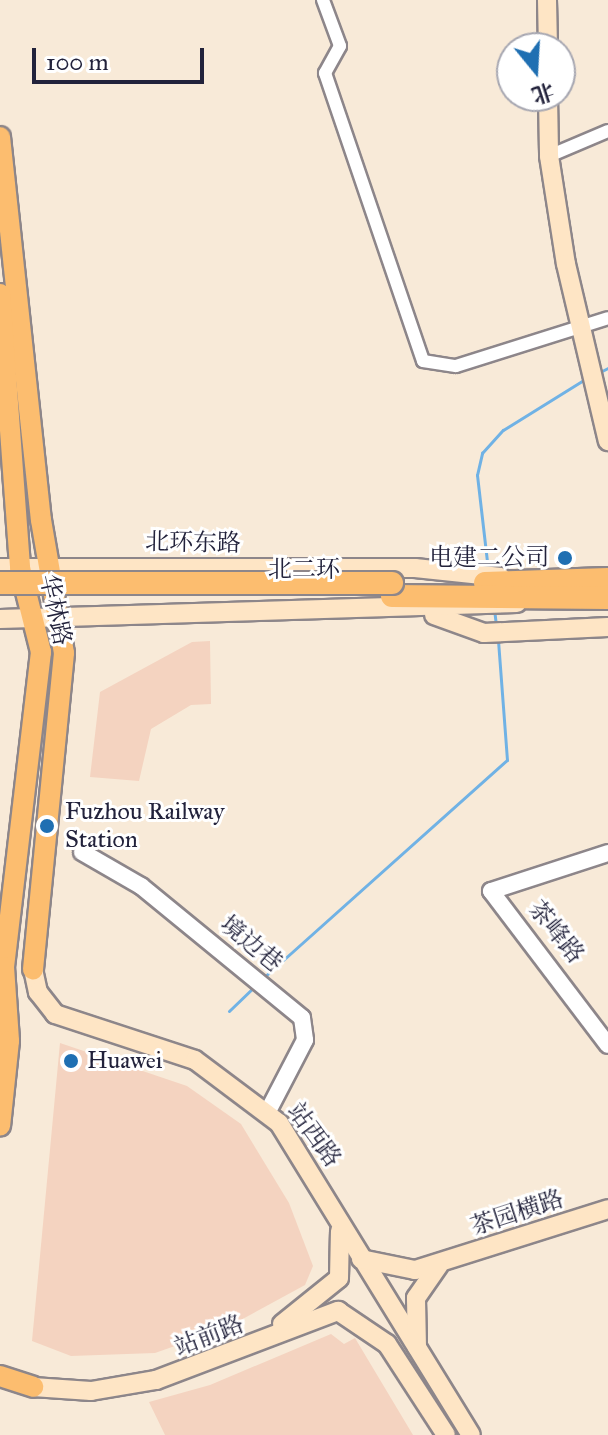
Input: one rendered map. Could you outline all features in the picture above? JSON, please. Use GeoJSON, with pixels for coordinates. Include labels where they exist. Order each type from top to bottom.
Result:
{"type":"FeatureCollection","features":[{"type":"Feature","properties":{"kind":"highway","name":"北二环"},"geometry":{"type":"LineString","coordinates":[[529,591],[608,579]]}},
{"type":"Feature","properties":{"kind":"highway","name":"北二环"},"geometry":{"type":"LineString","coordinates":[[0,583],[529,591],[608,598]]}},
{"type":"Feature","properties":{"kind":"highway","name":"北二环"},"geometry":{"type":"LineString","coordinates":[[0,596],[392,590]]}},
{"type":"Feature","properties":{"kind":"main road"},"geometry":{"type":"LineString","coordinates":[[547,0],[548,32]]}},
{"type":"Feature","properties":{"kind":"main road"},"geometry":{"type":"LineString","coordinates":[[548,112],[549,156],[581,326],[608,441]]}},
{"type":"Feature","properties":{"kind":"main road","name":"华林路"},"geometry":{"type":"LineString","coordinates":[[0,137],[48,567],[64,653],[33,969]]}},
{"type":"Feature","properties":{"kind":"main road","name":"华林路"},"geometry":{"type":"LineString","coordinates":[[0,294],[10,568],[41,652],[3,1000],[0,1126]]}},
{"type":"Feature","properties":{"kind":"main road","name":"北环东路"},"geometry":{"type":"LineString","coordinates":[[10,568],[48,567],[494,591]]}},
{"type":"Feature","properties":{"kind":"main road"},"geometry":{"type":"LineString","coordinates":[[0,619],[421,611],[494,591]]}},
{"type":"Feature","properties":{"kind":"main road"},"geometry":{"type":"LineString","coordinates":[[421,611],[484,633],[608,627]]}},
{"type":"Feature","properties":{"kind":"main road","name":"站西路"},"geometry":{"type":"LineString","coordinates":[[33,969],[38,992],[55,1014],[195,1060],[268,1111],[338,1215],[419,1358],[471,1434]]}},
{"type":"Feature","properties":{"kind":"main road","name":"茶园横路"},"geometry":{"type":"LineString","coordinates":[[361,1259],[402,1271],[441,1263],[608,1209]]}},
{"type":"Feature","properties":{"kind":"main road"},"geometry":{"type":"LineString","coordinates":[[258,1343],[332,1291],[343,1265],[338,1215]]}},
{"type":"Feature","properties":{"kind":"main road"},"geometry":{"type":"LineString","coordinates":[[419,1358],[416,1298],[441,1263]]}},
{"type":"Feature","properties":{"kind":"main road","name":"站前路"},"geometry":{"type":"LineString","coordinates":[[33,1387],[120,1388],[258,1343],[338,1311],[387,1344],[417,1395]]}},
{"type":"Feature","properties":{"kind":"main road"},"geometry":{"type":"LineString","coordinates":[[0,1376],[33,1387]]}},
{"type":"Feature","properties":{"kind":"main road"},"geometry":{"type":"LineString","coordinates":[[417,1395],[439,1435]]}},
{"type":"Feature","properties":{"kind":"main road"},"geometry":{"type":"LineString","coordinates":[[417,1395],[446,1435]]}},
{"type":"Feature","properties":{"kind":"street"},"geometry":{"type":"LineString","coordinates":[[323,0],[340,46],[325,73],[423,361],[456,366],[608,318]]}},
{"type":"Feature","properties":{"kind":"street"},"geometry":{"type":"LineString","coordinates":[[549,156],[608,131]]}},
{"type":"Feature","properties":{"kind":"street","name":"境边巷"},"geometry":{"type":"LineString","coordinates":[[82,852],[141,886],[302,1018],[307,1034],[268,1111]]}},
{"type":"Feature","properties":{"kind":"street","name":"茶峰路"},"geometry":{"type":"LineString","coordinates":[[608,853],[491,891],[608,1045]]}},
{"type":"Feature","properties":{"kind":"shaded area"},"geometry":{"type":"Polygon","coordinates":[[[210,641],[211,704],[191,705],[151,729],[139,781],[90,777],[100,692],[192,642],[210,641]]]}},
{"type":"Feature","properties":{"kind":"shaded area"},"geometry":{"type":"Polygon","coordinates":[[[60,1043],[187,1086],[241,1124],[289,1203],[313,1266],[305,1285],[226,1328],[155,1353],[71,1356],[32,1341],[60,1043]]]}},
{"type":"Feature","properties":{"kind":"shaded area"},"geometry":{"type":"Polygon","coordinates":[[[331,1334],[344,1344],[355,1338],[413,1435],[165,1435],[149,1402],[210,1385],[331,1334]]]}},
{"type":"Feature","properties":{"kind":"waterway"},"geometry":{"type":"LineString","coordinates":[[598,373],[608,368]]}},
{"type":"Feature","properties":{"kind":"waterway"},"geometry":{"type":"LineString","coordinates":[[488,570],[477,475],[482,453],[503,430],[587,378]]}},
{"type":"Feature","properties":{"kind":"waterway"},"geometry":{"type":"LineString","coordinates":[[494,609],[496,625]]}},
{"type":"Feature","properties":{"kind":"waterway"},"geometry":{"type":"LineString","coordinates":[[263,978],[507,760],[498,640]]}},
{"type":"Feature","properties":{"kind":"waterway"},"geometry":{"type":"LineString","coordinates":[[229,1011],[255,986]]}},
{"type":"Feature","properties":{"kind":"place","name":"电建二公司"},"geometry":{"type":"Point","coordinates":[565,558]}},
{"type":"Feature","properties":{"kind":"place","name":"Fuzhou Railway Station"},"geometry":{"type":"Point","coordinates":[47,826]}},
{"type":"Feature","properties":{"kind":"place","name":"Huawei"},"geometry":{"type":"Point","coordinates":[71,1061]}}]}
